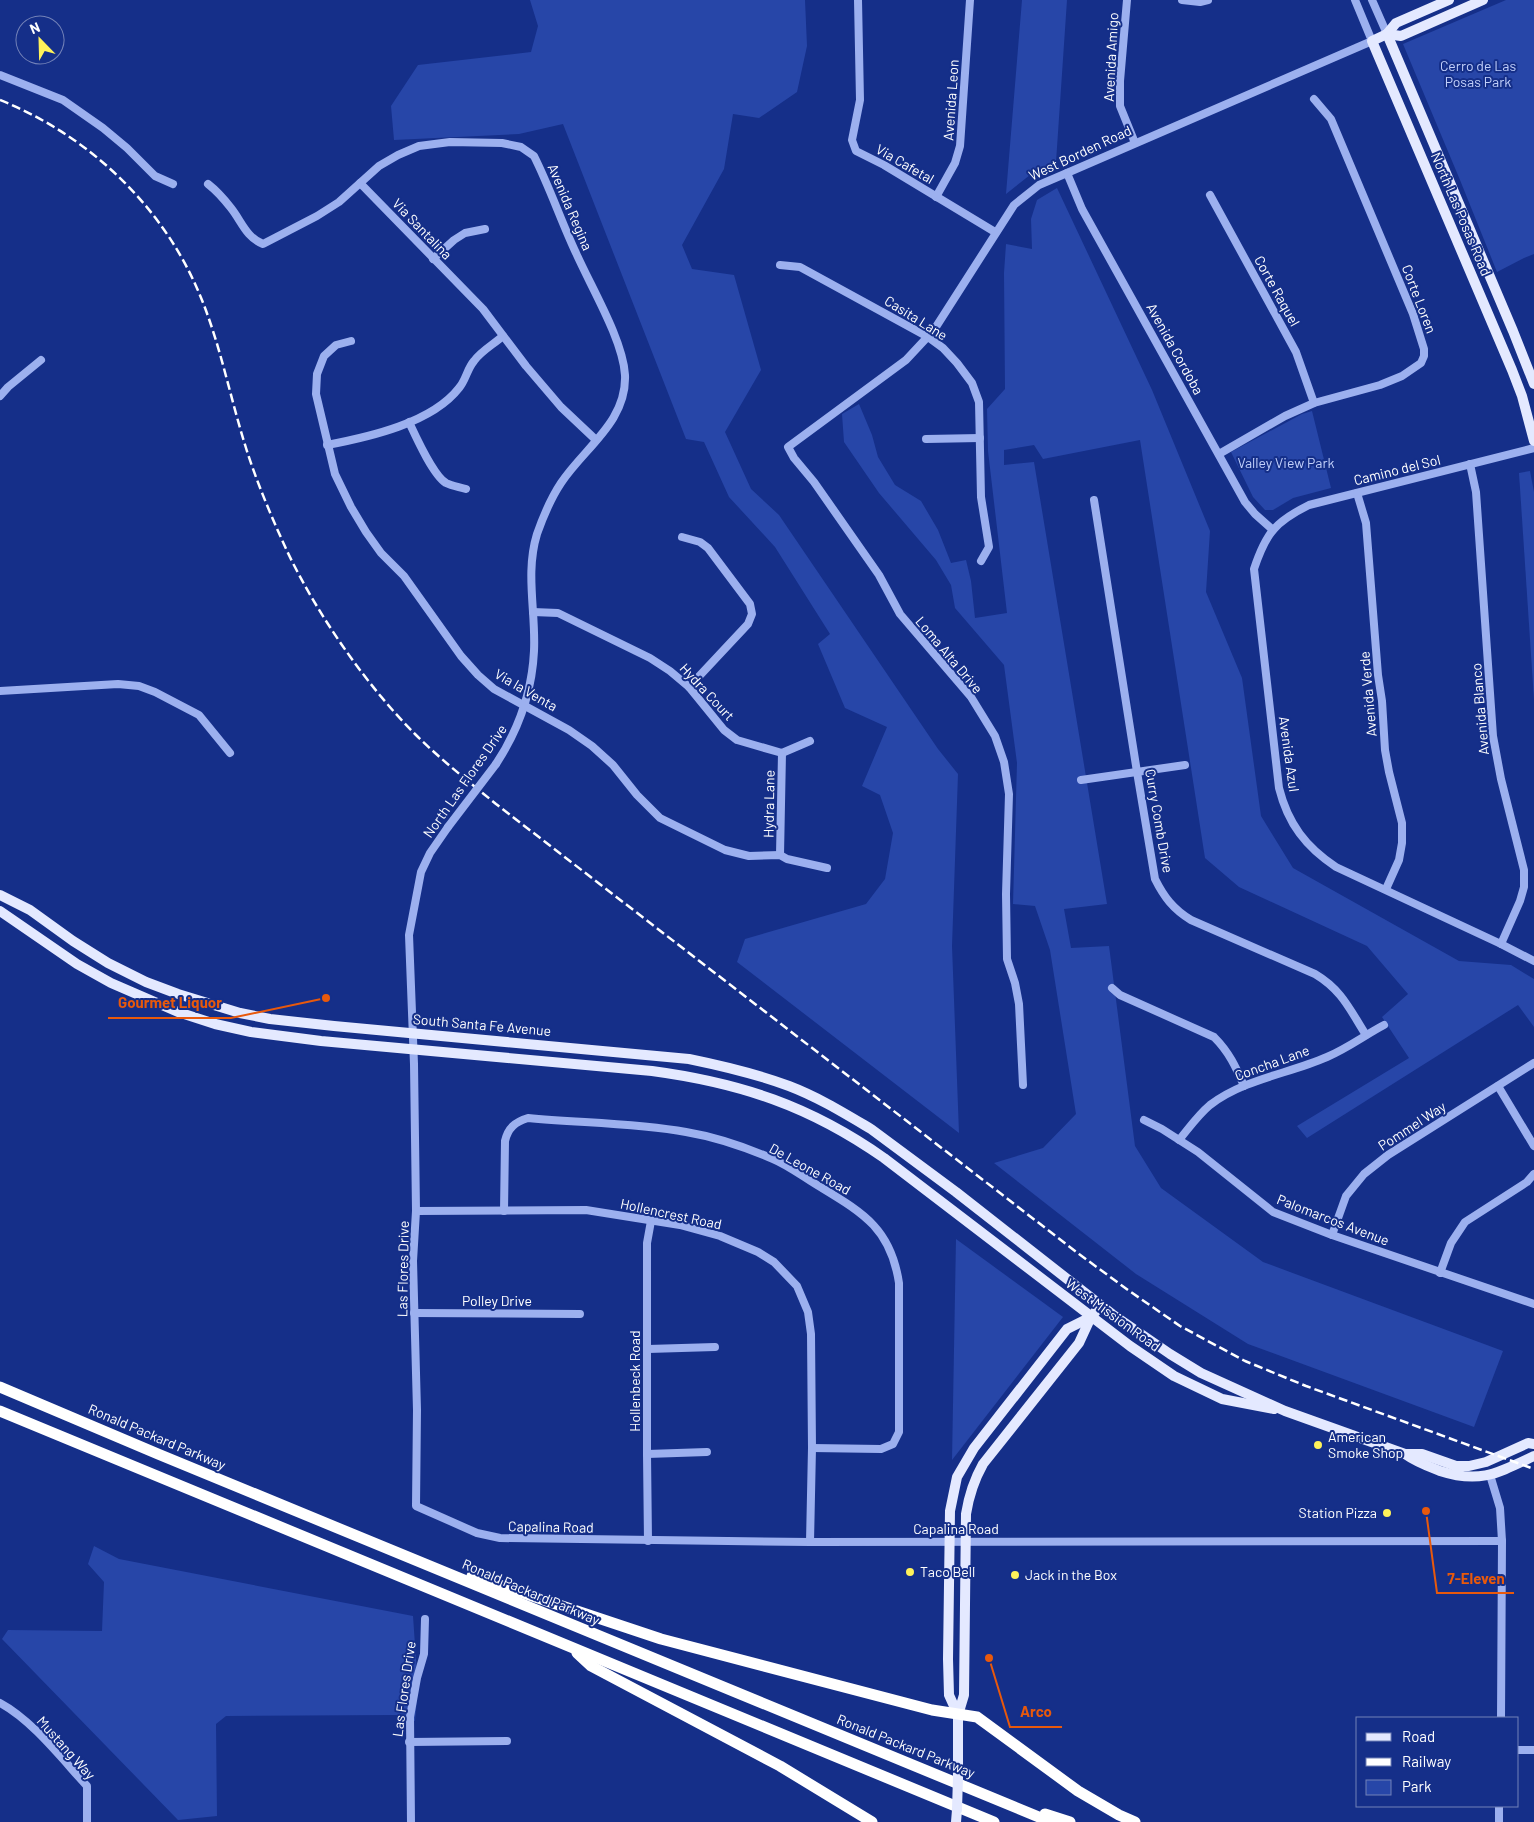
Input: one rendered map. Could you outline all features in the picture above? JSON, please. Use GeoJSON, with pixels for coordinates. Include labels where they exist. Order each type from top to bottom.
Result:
{"type":"FeatureCollection","features":[{"type":"Feature","properties":{"kind":"highway","name":"Ronald Packard Parkway"},"geometry":{"type":"LineString","coordinates":[[0,1387],[158,1454],[1052,1822]]}},
{"type":"Feature","properties":{"kind":"highway"},"geometry":{"type":"LineString","coordinates":[[0,1411],[994,1822]]}},
{"type":"Feature","properties":{"kind":"highway"},"geometry":{"type":"LineString","coordinates":[[392,1550],[661,1639],[932,1710],[977,1718],[1078,1791],[1135,1822]]}},
{"type":"Feature","properties":{"kind":"highway"},"geometry":{"type":"LineString","coordinates":[[570,1647],[591,1666],[780,1766],[872,1822]]}},
{"type":"Feature","properties":{"kind":"highway"},"geometry":{"type":"LineString","coordinates":[[983,1794],[1070,1822]]}},
{"type":"Feature","properties":{"kind":"main road","name":"West Borden Road"},"geometry":{"type":"LineString","coordinates":[[1372,41],[1387,34],[1396,23],[1449,0]]}},
{"type":"Feature","properties":{"kind":"main road","name":"West Borden Road"},"geometry":{"type":"LineString","coordinates":[[1387,34],[1401,36],[1484,0]]}},
{"type":"Feature","properties":{"kind":"main road","name":"North Las Posas Road"},"geometry":{"type":"LineString","coordinates":[[1387,34],[1534,384]]}},
{"type":"Feature","properties":{"kind":"main road","name":"North Las Posas Road"},"geometry":{"type":"LineString","coordinates":[[1372,41],[1509,362],[1522,396],[1534,441]]}},
{"type":"Feature","properties":{"kind":"main road","name":"South Santa Fe Avenue"},"geometry":{"type":"LineString","coordinates":[[0,895],[30,910],[73,942],[108,963],[146,982],[222,1008],[270,1019],[653,1054],[689,1059],[740,1070],[790,1087],[838,1110],[871,1129],[956,1192]]}},
{"type":"Feature","properties":{"kind":"main road"},"geometry":{"type":"LineString","coordinates":[[0,911],[77,964],[111,983],[178,1012],[216,1024],[268,1035],[414,1050]]}},
{"type":"Feature","properties":{"kind":"main road","name":"West Mission Road"},"geometry":{"type":"LineString","coordinates":[[414,1050],[652,1071],[687,1076],[749,1090],[790,1105],[824,1120],[855,1138],[945,1204],[1092,1317],[1174,1376],[1222,1399],[1285,1411]]}},
{"type":"Feature","properties":{"kind":"main road","name":"West Mission Road"},"geometry":{"type":"LineString","coordinates":[[956,1192],[1143,1336],[1193,1368],[1285,1411],[1405,1454],[1416,1463],[1459,1476],[1478,1478],[1490,1475],[1534,1456]]}},
{"type":"Feature","properties":{"kind":"main road"},"geometry":{"type":"LineString","coordinates":[[956,1822],[958,1715],[964,1695],[966,1514],[969,1496],[975,1478],[983,1464],[1079,1343],[1092,1317],[1101,1305]]}},
{"type":"Feature","properties":{"kind":"main road"},"geometry":{"type":"LineString","coordinates":[[958,1715],[948,1695],[950,1511],[957,1477],[974,1448],[1067,1329],[1092,1317]]}},
{"type":"Feature","properties":{"kind":"main road","name":"West Mission Road"},"geometry":{"type":"LineString","coordinates":[[1405,1454],[1422,1454],[1456,1466],[1469,1466],[1486,1462],[1528,1443],[1534,1444]]}},
{"type":"Feature","properties":{"kind":"street","name":"Via Cafetal"},"geometry":{"type":"LineString","coordinates":[[858,0],[860,100],[852,140],[856,151],[884,165],[995,232]]}},
{"type":"Feature","properties":{"kind":"street","name":"Avenida Leon"},"geometry":{"type":"LineString","coordinates":[[936,197],[955,163],[960,146],[970,0]]}},
{"type":"Feature","properties":{"kind":"street","name":"Avenida Amigo"},"geometry":{"type":"LineString","coordinates":[[1127,0],[1120,81],[1120,106],[1135,143]]}},
{"type":"Feature","properties":{"kind":"street"},"geometry":{"type":"LineString","coordinates":[[1182,0],[1200,2],[1208,0]]}},
{"type":"Feature","properties":{"kind":"street","name":"North Las Posas Road"},"geometry":{"type":"LineString","coordinates":[[1355,0],[1372,41]]}},
{"type":"Feature","properties":{"kind":"street","name":"North Las Posas Road"},"geometry":{"type":"LineString","coordinates":[[1372,0],[1387,34]]}},
{"type":"Feature","properties":{"kind":"street","name":"West Borden Road"},"geometry":{"type":"LineString","coordinates":[[788,447],[906,360],[934,330],[995,232],[1014,205],[1028,192],[1066,173],[1372,41]]}},
{"type":"Feature","properties":{"kind":"street"},"geometry":{"type":"LineString","coordinates":[[0,75],[63,100],[103,128],[127,148],[155,176],[173,184]]}},
{"type":"Feature","properties":{"kind":"street","name":"Corte Loren"},"geometry":{"type":"LineString","coordinates":[[1219,454],[1285,416],[1314,403],[1380,385],[1402,376],[1421,363],[1424,356],[1424,349],[1413,314],[1331,119],[1314,99]]}},
{"type":"Feature","properties":{"kind":"street","name":"Avenida Regina"},"geometry":{"type":"LineString","coordinates":[[360,183],[379,166],[419,146],[450,142],[502,144],[521,147],[534,156],[607,318],[622,358],[625,376],[623,396],[617,413],[596,440]]}},
{"type":"Feature","properties":{"kind":"street","name":"Avenida Cordoba"},"geometry":{"type":"LineString","coordinates":[[1066,173],[1082,208],[1246,502],[1255,514],[1273,530]]}},
{"type":"Feature","properties":{"kind":"street"},"geometry":{"type":"LineString","coordinates":[[208,184],[231,207],[252,239],[263,244],[317,216],[339,202],[360,183]]}},
{"type":"Feature","properties":{"kind":"street","name":"Via Santalina"},"geometry":{"type":"LineString","coordinates":[[360,183],[483,309],[561,407],[596,440]]}},
{"type":"Feature","properties":{"kind":"street","name":"Corte Raquel"},"geometry":{"type":"LineString","coordinates":[[1210,195],[1296,352],[1314,403]]}},
{"type":"Feature","properties":{"kind":"street"},"geometry":{"type":"LineString","coordinates":[[433,259],[454,240],[465,233],[485,229]]}},
{"type":"Feature","properties":{"kind":"street","name":"Casita Lane"},"geometry":{"type":"LineString","coordinates":[[780,265],[800,266],[928,336],[943,348],[972,383],[978,402],[981,496],[989,547],[981,561]]}},
{"type":"Feature","properties":{"kind":"street"},"geometry":{"type":"LineString","coordinates":[[327,445],[368,437],[409,422],[442,405],[460,387],[474,361],[503,336]]}},
{"type":"Feature","properties":{"kind":"street","name":"Via la Venta"},"geometry":{"type":"LineString","coordinates":[[351,341],[336,345],[324,356],[317,374],[316,394],[335,474],[351,507],[381,552],[404,576],[461,656],[478,675],[494,689],[569,730],[592,746],[613,766],[637,796],[660,818],[725,850],[749,856],[780,855],[787,859],[827,868]]}},
{"type":"Feature","properties":{"kind":"street"},"geometry":{"type":"LineString","coordinates":[[0,396],[41,360]]}},
{"type":"Feature","properties":{"kind":"street"},"geometry":{"type":"LineString","coordinates":[[409,422],[420,447],[433,468],[446,483],[466,489]]}},
{"type":"Feature","properties":{"kind":"street"},"geometry":{"type":"LineString","coordinates":[[926,439],[980,438]]}},
{"type":"Feature","properties":{"kind":"street","name":"North Las Flores Drive"},"geometry":{"type":"LineString","coordinates":[[414,1033],[409,934],[421,872],[430,853],[496,764],[515,732],[529,689],[534,651],[532,557],[538,533],[561,483],[596,440]]}},
{"type":"Feature","properties":{"kind":"street","name":"Loma Alta Drive"},"geometry":{"type":"LineString","coordinates":[[788,447],[794,458],[814,482],[879,574],[900,614],[971,697],[995,736],[1004,762],[1009,794],[1006,894],[1007,959],[1015,983],[1019,1004],[1023,1085]]}},
{"type":"Feature","properties":{"kind":"street","name":"Camino del Sol"},"geometry":{"type":"LineString","coordinates":[[1273,530],[1287,516],[1310,505],[1534,448]]}},
{"type":"Feature","properties":{"kind":"street","name":"Avenida Blanco"},"geometry":{"type":"LineString","coordinates":[[1470,464],[1476,492],[1493,736],[1501,779],[1524,870],[1524,887],[1520,901],[1502,944]]}},
{"type":"Feature","properties":{"kind":"street","name":"Avenida Verde"},"geometry":{"type":"LineString","coordinates":[[1357,493],[1366,523],[1385,750],[1402,823],[1402,843],[1399,860],[1386,889]]}},
{"type":"Feature","properties":{"kind":"street","name":"Curry Comb Drive"},"geometry":{"type":"LineString","coordinates":[[1094,500],[1155,879],[1170,904],[1179,913],[1315,974],[1330,983],[1341,995],[1366,1035]]}},
{"type":"Feature","properties":{"kind":"street","name":"Avenida Azul"},"geometry":{"type":"LineString","coordinates":[[1273,530],[1262,547],[1254,569],[1279,788],[1283,804],[1298,833],[1319,855],[1336,867],[1502,944],[1534,961]]}},
{"type":"Feature","properties":{"kind":"street"},"geometry":{"type":"LineString","coordinates":[[682,537],[700,542],[708,548],[750,604],[752,614],[748,624],[688,687]]}},
{"type":"Feature","properties":{"kind":"street","name":"Hydra Court"},"geometry":{"type":"LineString","coordinates":[[533,612],[558,612],[650,658],[670,671],[688,687],[724,730],[737,740],[782,752]]}},
{"type":"Feature","properties":{"kind":"street"},"geometry":{"type":"LineString","coordinates":[[0,691],[118,684],[139,686],[156,692],[198,715],[230,753]]}},
{"type":"Feature","properties":{"kind":"street"},"geometry":{"type":"LineString","coordinates":[[782,752],[810,741]]}},
{"type":"Feature","properties":{"kind":"street","name":"Hydra Lane"},"geometry":{"type":"LineString","coordinates":[[780,855],[782,752]]}},
{"type":"Feature","properties":{"kind":"street"},"geometry":{"type":"LineString","coordinates":[[1081,780],[1185,765]]}},
{"type":"Feature","properties":{"kind":"street"},"geometry":{"type":"LineString","coordinates":[[1112,988],[1120,995],[1214,1037],[1234,1061],[1244,1086]]}},
{"type":"Feature","properties":{"kind":"street","name":"Concha Lane"},"geometry":{"type":"LineString","coordinates":[[1179,1140],[1198,1116],[1226,1094],[1326,1057],[1348,1047],[1384,1025]]}},
{"type":"Feature","properties":{"kind":"street","name":"Las Flores Drive"},"geometry":{"type":"LineString","coordinates":[[414,1033],[416,1506]]}},
{"type":"Feature","properties":{"kind":"street","name":"Pommel Way"},"geometry":{"type":"LineString","coordinates":[[1332,1235],[1346,1196],[1364,1174],[1388,1155],[1534,1062]]}},
{"type":"Feature","properties":{"kind":"street"},"geometry":{"type":"LineString","coordinates":[[1498,1086],[1534,1146]]}},
{"type":"Feature","properties":{"kind":"street","name":"De Leone Road"},"geometry":{"type":"LineString","coordinates":[[504,1210],[505,1141],[507,1130],[519,1120],[528,1118],[648,1127],[718,1139],[775,1160],[852,1206],[874,1224],[885,1239],[896,1265],[899,1283],[899,1432],[893,1444],[881,1449],[812,1448]]}},
{"type":"Feature","properties":{"kind":"street","name":"Palomarcos Avenue"},"geometry":{"type":"LineString","coordinates":[[1144,1120],[1198,1152],[1273,1212],[1332,1235],[1534,1304]]}},
{"type":"Feature","properties":{"kind":"street"},"geometry":{"type":"LineString","coordinates":[[1440,1273],[1451,1243],[1466,1222],[1528,1182],[1534,1174]]}},
{"type":"Feature","properties":{"kind":"street","name":"Hollencrest Road"},"geometry":{"type":"LineString","coordinates":[[416,1211],[586,1210],[680,1225],[720,1236],[758,1252],[774,1262],[797,1286],[808,1312],[811,1334],[812,1448],[810,1542]]}},
{"type":"Feature","properties":{"kind":"street","name":"Hollenbeck Road"},"geometry":{"type":"LineString","coordinates":[[648,1541],[647,1243],[651,1221]]}},
{"type":"Feature","properties":{"kind":"street","name":"Polley Drive"},"geometry":{"type":"LineString","coordinates":[[414,1313],[580,1314]]}},
{"type":"Feature","properties":{"kind":"street"},"geometry":{"type":"LineString","coordinates":[[648,1349],[715,1347]]}},
{"type":"Feature","properties":{"kind":"street"},"geometry":{"type":"LineString","coordinates":[[647,1454],[706,1452]]}},
{"type":"Feature","properties":{"kind":"street"},"geometry":{"type":"LineString","coordinates":[[1490,1475],[1500,1508],[1502,1541],[1501,1717]]}},
{"type":"Feature","properties":{"kind":"street","name":"Capalina Road"},"geometry":{"type":"LineString","coordinates":[[416,1506],[477,1533],[500,1538],[810,1542],[1502,1541]]}},
{"type":"Feature","properties":{"kind":"street","name":"Las Flores Drive"},"geometry":{"type":"LineString","coordinates":[[411,1822],[410,1717],[417,1678],[424,1654],[425,1619]]}},
{"type":"Feature","properties":{"kind":"street","name":"Mustang Way"},"geometry":{"type":"LineString","coordinates":[[0,1703],[12,1709],[28,1724],[87,1786],[87,1822]]}},
{"type":"Feature","properties":{"kind":"street"},"geometry":{"type":"LineString","coordinates":[[409,1742],[507,1741]]}},
{"type":"Feature","properties":{"kind":"street"},"geometry":{"type":"LineString","coordinates":[[1519,1750],[1534,1750]]}},
{"type":"Feature","properties":{"kind":"street"},"geometry":{"type":"LineString","coordinates":[[1499,1807],[1499,1822]]}},
{"type":"Feature","properties":{"kind":"green space"},"geometry":{"type":"Polygon","coordinates":[[[530,0],[805,0],[807,46],[797,92],[759,118],[733,114],[724,169],[682,245],[692,269],[734,275],[761,370],[725,432],[751,489],[779,515],[938,749],[958,774],[952,946],[959,1133],[737,962],[745,939],[866,904],[885,879],[893,833],[880,795],[862,786],[887,727],[845,708],[818,644],[830,634],[775,547],[729,497],[704,442],[686,439],[563,124],[519,134],[394,140],[391,106],[418,65],[531,52],[538,26],[530,0]]]}},
{"type":"Feature","properties":{"kind":"green space"},"geometry":{"type":"Polygon","coordinates":[[[1022,0],[1067,0],[1056,162],[1030,175],[1006,194],[1022,0]]]}},
{"type":"Feature","properties":{"kind":"green space","name":"Cerro de Las Posas Park"},"geometry":{"type":"Polygon","coordinates":[[[1506,0],[1534,0],[1534,254],[1497,272],[1403,44],[1506,0]]]}},
{"type":"Feature","properties":{"kind":"green space"},"geometry":{"type":"Polygon","coordinates":[[[1057,188],[1152,390],[1210,531],[1206,592],[1242,678],[1261,816],[1293,868],[1459,961],[1511,965],[1534,979],[1534,1027],[1518,1005],[1307,1138],[1297,1126],[1409,1058],[1382,1017],[1408,994],[1367,946],[1239,887],[1205,858],[1140,440],[1043,459],[1034,445],[1004,450],[1004,465],[1034,462],[1107,904],[1064,909],[1071,948],[1109,946],[1135,1146],[1161,1188],[1263,1262],[1503,1351],[1474,1427],[1248,1344],[1136,1274],[994,1163],[1043,1148],[1076,1114],[1050,950],[1035,906],[1013,904],[1017,763],[1004,665],[955,608],[951,585],[936,560],[879,493],[844,442],[842,414],[859,404],[872,435],[878,457],[895,485],[921,501],[938,530],[951,563],[966,560],[971,581],[975,618],[1007,613],[988,451],[987,409],[1005,389],[1004,273],[1006,244],[1032,249],[1031,219],[1037,200],[1057,188]]]}},
{"type":"Feature","properties":{"kind":"green space","name":"Valley View Park"},"geometry":{"type":"Polygon","coordinates":[[[1312,411],[1331,488],[1293,498],[1273,510],[1265,510],[1253,497],[1231,452],[1302,414],[1312,411]]]}},
{"type":"Feature","properties":{"kind":"green space"},"geometry":{"type":"Polygon","coordinates":[[[1530,471],[1534,492],[1534,700],[1519,473],[1530,471]]]}},
{"type":"Feature","properties":{"kind":"green space"},"geometry":{"type":"Polygon","coordinates":[[[956,1239],[1063,1317],[952,1460],[956,1239]]]}},
{"type":"Feature","properties":{"kind":"green space"},"geometry":{"type":"Polygon","coordinates":[[[94,1546],[119,1559],[413,1616],[418,1688],[415,1721],[396,1715],[226,1716],[216,1724],[217,1816],[178,1820],[2,1639],[8,1630],[102,1631],[104,1582],[88,1564],[94,1546]]]}},
{"type":"Feature","properties":{"kind":"railway"},"geometry":{"type":"LineString","coordinates":[[0,100],[31,114],[61,131],[89,151],[116,174],[140,199],[161,226],[180,255],[204,305],[250,461],[270,513],[299,575],[344,648],[379,694],[415,734],[454,770],[1079,1254],[1180,1326],[1245,1361],[1306,1386],[1534,1469]]}},
{"type":"Feature","properties":{"kind":"place","name":"Gourmet Liquor"},"geometry":{"type":"Point","coordinates":[326,998]}},
{"type":"Feature","properties":{"kind":"place","name":"American Smoke Shop"},"geometry":{"type":"Point","coordinates":[1318,1445]}},
{"type":"Feature","properties":{"kind":"place","name":"7-Eleven"},"geometry":{"type":"Point","coordinates":[1426,1511]}},
{"type":"Feature","properties":{"kind":"place","name":"Station Pizza"},"geometry":{"type":"Point","coordinates":[1387,1513]}},
{"type":"Feature","properties":{"kind":"place","name":"Taco Bell"},"geometry":{"type":"Point","coordinates":[910,1572]}},
{"type":"Feature","properties":{"kind":"place","name":"Jack in the Box"},"geometry":{"type":"Point","coordinates":[1015,1575]}},
{"type":"Feature","properties":{"kind":"place","name":"Arco"},"geometry":{"type":"Point","coordinates":[989,1658]}}]}
